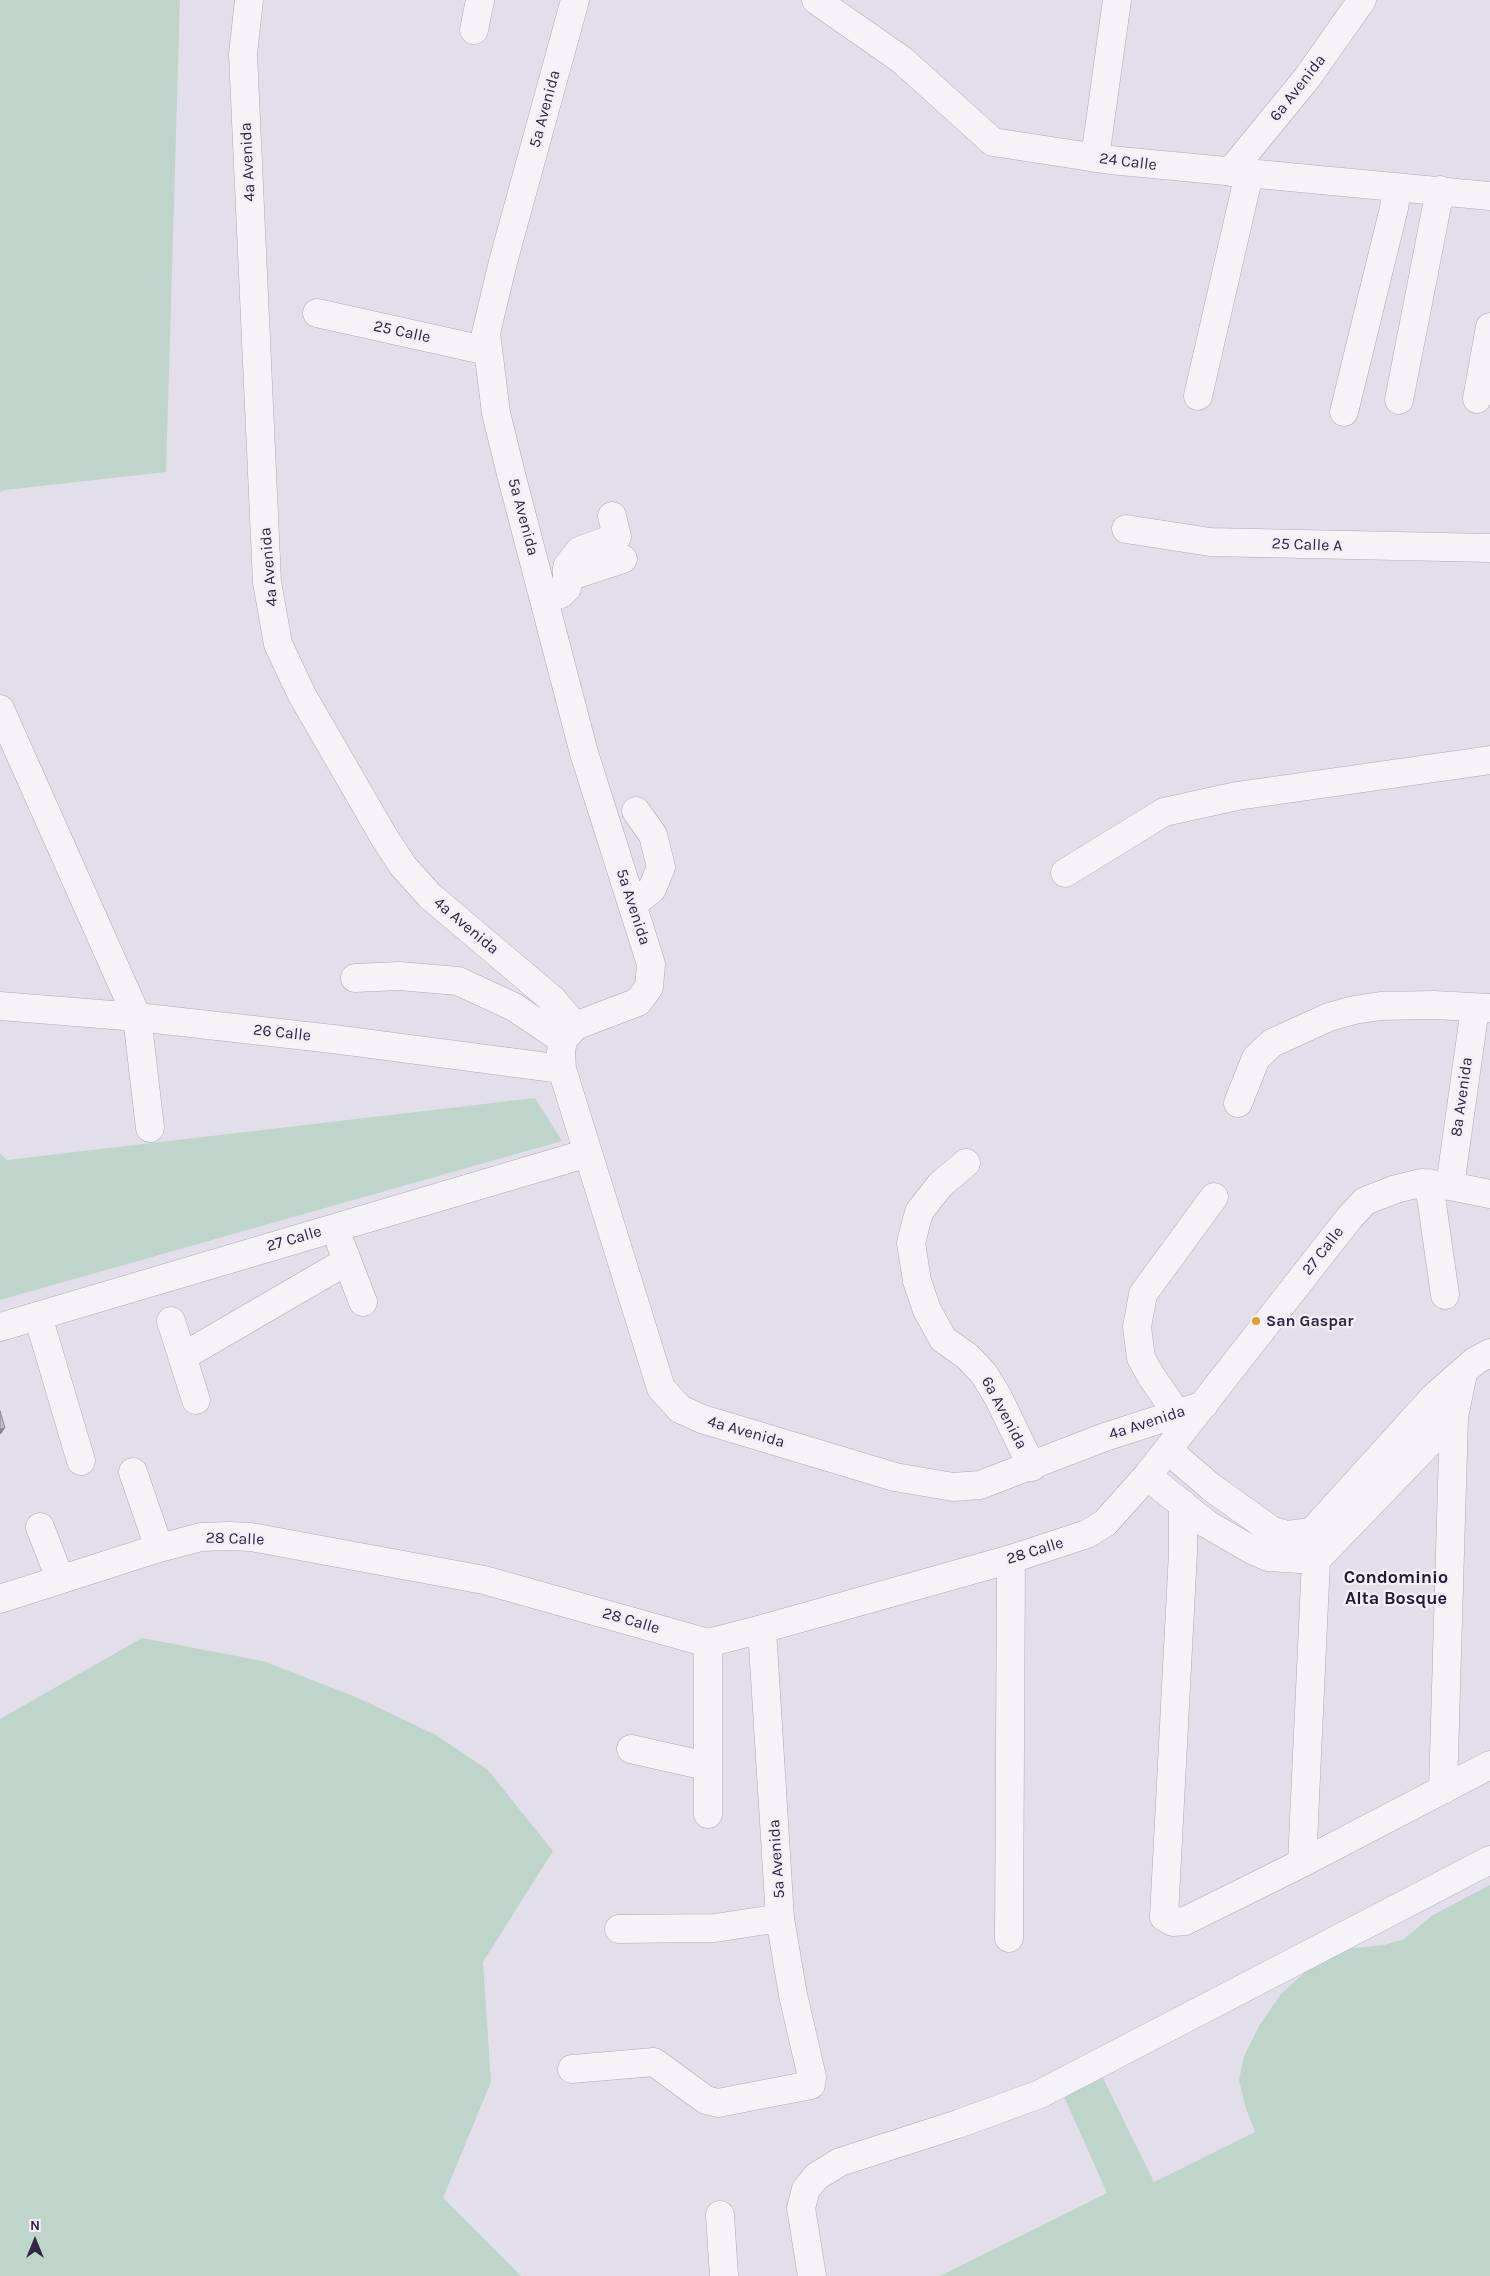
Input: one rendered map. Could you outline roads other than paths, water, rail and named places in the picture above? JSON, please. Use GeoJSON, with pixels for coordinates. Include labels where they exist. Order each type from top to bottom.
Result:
{"type":"FeatureCollection","features":[{"type":"Feature","properties":{"kind":"street","name":"4a Avenida"},"geometry":{"type":"LineString","coordinates":[[250,0],[243,54],[267,582],[278,644],[302,695],[384,837],[403,866],[430,896],[553,1000],[569,1033],[561,1052],[562,1069],[661,1388],[680,1409],[702,1419],[895,1477],[953,1487],[980,1486],[1032,1467],[1105,1436],[1176,1412],[1204,1405]]}},
{"type":"Feature","properties":{"kind":"street"},"geometry":{"type":"LineString","coordinates":[[474,30],[480,0]]}},
{"type":"Feature","properties":{"kind":"street","name":"5a Avenida"},"geometry":{"type":"LineString","coordinates":[[569,1033],[638,1002],[650,982],[650,959],[584,753],[500,430],[486,333],[502,262],[575,0]]}},
{"type":"Feature","properties":{"kind":"street","name":"24 Calle"},"geometry":{"type":"LineString","coordinates":[[816,0],[902,60],[992,142],[1095,158],[1490,196]]}},
{"type":"Feature","properties":{"kind":"street"},"geometry":{"type":"LineString","coordinates":[[1095,158],[1117,0]]}},
{"type":"Feature","properties":{"kind":"street","name":"6a Avenida"},"geometry":{"type":"LineString","coordinates":[[1239,173],[1362,0]]}},
{"type":"Feature","properties":{"kind":"street"},"geometry":{"type":"LineString","coordinates":[[1198,396],[1239,173]]}},
{"type":"Feature","properties":{"kind":"street"},"geometry":{"type":"LineString","coordinates":[[1344,412],[1394,208],[1397,186]]}},
{"type":"Feature","properties":{"kind":"street"},"geometry":{"type":"LineString","coordinates":[[1399,400],[1440,190]]}},
{"type":"Feature","properties":{"kind":"street","name":"25 Calle"},"geometry":{"type":"LineString","coordinates":[[317,313],[488,350]]}},
{"type":"Feature","properties":{"kind":"street"},"geometry":{"type":"LineString","coordinates":[[1477,399],[1490,327]]}},
{"type":"Feature","properties":{"kind":"street","name":"25 Calle A"},"geometry":{"type":"LineString","coordinates":[[1126,529],[1210,542],[1490,548]]}},
{"type":"Feature","properties":{"kind":"street"},"geometry":{"type":"LineString","coordinates":[[544,598],[561,594],[567,588],[567,567],[579,550],[620,546]]}},
{"type":"Feature","properties":{"kind":"street"},"geometry":{"type":"LineString","coordinates":[[0,709],[137,1017],[150,1128]]}},
{"type":"Feature","properties":{"kind":"street"},"geometry":{"type":"LineString","coordinates":[[1065,873],[1164,812],[1237,796],[1490,760]]}},
{"type":"Feature","properties":{"kind":"street"},"geometry":{"type":"LineString","coordinates":[[632,905],[652,889],[661,867],[653,834],[636,811]]}},
{"type":"Feature","properties":{"kind":"street"},"geometry":{"type":"LineString","coordinates":[[355,978],[399,976],[458,981],[569,1033]]}},
{"type":"Feature","properties":{"kind":"street"},"geometry":{"type":"LineString","coordinates":[[1238,1103],[1256,1058],[1272,1043],[1329,1017],[1354,1010],[1381,1006],[1434,1005],[1482,1008]]}},
{"type":"Feature","properties":{"kind":"street","name":"26 Calle"},"geometry":{"type":"LineString","coordinates":[[0,1006],[137,1017],[333,1039],[562,1069]]}},
{"type":"Feature","properties":{"kind":"street","name":"8a Avenida"},"geometry":{"type":"LineString","coordinates":[[1445,1295],[1440,1185],[1482,1008]]}},
{"type":"Feature","properties":{"kind":"street","name":"27 Calle"},"geometry":{"type":"LineString","coordinates":[[0,1327],[588,1153]]}},
{"type":"Feature","properties":{"kind":"street","name":"6a Avenida"},"geometry":{"type":"LineString","coordinates":[[966,1163],[940,1185],[918,1212],[911,1244],[917,1281],[927,1310],[943,1339],[968,1356],[984,1374],[998,1397],[1032,1467]]}},
{"type":"Feature","properties":{"kind":"street","name":"27 Calle"},"geometry":{"type":"LineString","coordinates":[[1204,1405],[1350,1217],[1365,1201],[1407,1186],[1440,1185],[1490,1194]]}},
{"type":"Feature","properties":{"kind":"street"},"geometry":{"type":"LineString","coordinates":[[1176,1412],[1141,1358],[1138,1327],[1143,1294],[1160,1268],[1214,1197]]}},
{"type":"Feature","properties":{"kind":"street"},"geometry":{"type":"LineString","coordinates":[[334,1227],[363,1302]]}},
{"type":"Feature","properties":{"kind":"street"},"geometry":{"type":"LineString","coordinates":[[182,1356],[347,1261]]}},
{"type":"Feature","properties":{"kind":"street"},"geometry":{"type":"LineString","coordinates":[[38,1316],[81,1461]]}},
{"type":"Feature","properties":{"kind":"street"},"geometry":{"type":"LineString","coordinates":[[171,1320],[196,1400]]}},
{"type":"Feature","properties":{"kind":"street"},"geometry":{"type":"LineString","coordinates":[[1168,1450],[1211,1488],[1271,1530],[1287,1535],[1312,1532],[1434,1397],[1475,1361],[1490,1352]]}},
{"type":"Feature","properties":{"kind":"street"},"geometry":{"type":"LineString","coordinates":[[1443,1790],[1454,1417],[1463,1373]]}},
{"type":"Feature","properties":{"kind":"street"},"geometry":{"type":"LineString","coordinates":[[1434,1397],[1454,1417]]}},
{"type":"Feature","properties":{"kind":"street","name":"28 Calle"},"geometry":{"type":"LineString","coordinates":[[0,1599],[159,1548],[201,1537],[251,1537],[484,1580],[708,1642],[762,1629],[1011,1558],[1087,1534],[1105,1523],[1147,1476],[1204,1405]]}},
{"type":"Feature","properties":{"kind":"street"},"geometry":{"type":"LineString","coordinates":[[1147,1476],[1207,1524],[1232,1540],[1268,1557],[1316,1560],[1454,1417]]}},
{"type":"Feature","properties":{"kind":"street"},"geometry":{"type":"LineString","coordinates":[[133,1472],[159,1548]]}},
{"type":"Feature","properties":{"kind":"street"},"geometry":{"type":"LineString","coordinates":[[1184,1504],[1184,1552],[1164,1917],[1173,1922],[1185,1921],[1302,1863],[1490,1765]]}},
{"type":"Feature","properties":{"kind":"street"},"geometry":{"type":"LineString","coordinates":[[40,1527],[60,1579]]}},
{"type":"Feature","properties":{"kind":"street"},"geometry":{"type":"LineString","coordinates":[[1302,1863],[1316,1560],[1312,1532]]}},
{"type":"Feature","properties":{"kind":"street"},"geometry":{"type":"LineString","coordinates":[[1009,1938],[1011,1558]]}},
{"type":"Feature","properties":{"kind":"street","name":"5a Avenida"},"geometry":{"type":"LineString","coordinates":[[572,2069],[654,2062],[706,2100],[718,2103],[811,2085],[812,2077],[793,1995],[780,1918],[762,1629]]}},
{"type":"Feature","properties":{"kind":"street"},"geometry":{"type":"LineString","coordinates":[[708,1642],[706,1766],[708,1814]]}},
{"type":"Feature","properties":{"kind":"street"},"geometry":{"type":"LineString","coordinates":[[631,1749],[706,1766]]}},
{"type":"Feature","properties":{"kind":"street"},"geometry":{"type":"LineString","coordinates":[[812,2276],[801,2208],[806,2189],[817,2176],[840,2162],[958,2124],[1040,2094],[1490,1860]]}},
{"type":"Feature","properties":{"kind":"street"},"geometry":{"type":"LineString","coordinates":[[619,1929],[715,1928],[780,1918]]}},
{"type":"Feature","properties":{"kind":"street"},"geometry":{"type":"LineString","coordinates":[[720,2216],[724,2276]]}},
{"type":"Feature","properties":{"kind":"place","name":"San Gaspar"},"geometry":{"type":"Point","coordinates":[1256,1321]}},
{"type":"Feature","properties":{"kind":"district","name":"Condominio Alta Bosque"},"geometry":{"type":"Point","coordinates":[1396,1588]}}]}
